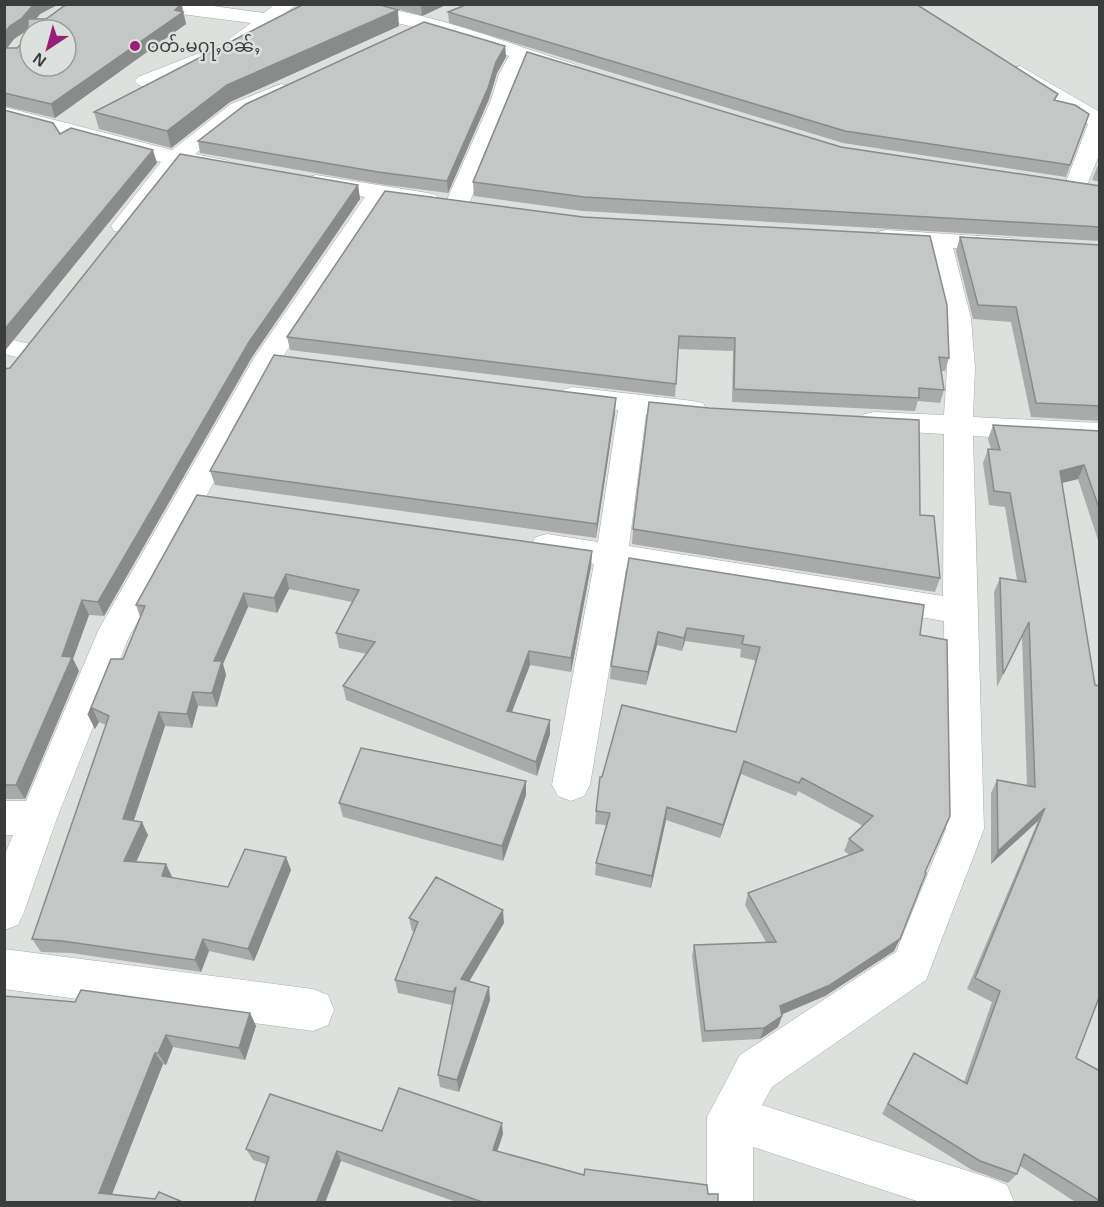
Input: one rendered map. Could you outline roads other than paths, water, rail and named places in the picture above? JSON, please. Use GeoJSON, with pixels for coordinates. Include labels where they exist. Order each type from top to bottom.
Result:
{"type":"FeatureCollection","features":[{"type":"Feature","properties":{"kind":"street"},"geometry":{"type":"LineString","coordinates":[[150,4],[268,19]]}},
{"type":"Feature","properties":{"kind":"street"},"geometry":{"type":"LineString","coordinates":[[145,81],[229,48],[288,4]]}},
{"type":"Feature","properties":{"kind":"street"},"geometry":{"type":"LineString","coordinates":[[357,5],[586,74]]}},
{"type":"Feature","properties":{"kind":"street"},"geometry":{"type":"LineString","coordinates":[[393,38],[453,12]]}},
{"type":"Feature","properties":{"kind":"street"},"geometry":{"type":"LineString","coordinates":[[289,177],[379,193],[469,205],[509,74],[520,54]]}},
{"type":"Feature","properties":{"kind":"street"},"geometry":{"type":"LineString","coordinates":[[1000,60],[1098,119],[1099,124],[1066,186],[1100,191]]}},
{"type":"Feature","properties":{"kind":"street"},"geometry":{"type":"LineString","coordinates":[[111,240],[176,158],[239,109],[301,81]]}},
{"type":"Feature","properties":{"kind":"street"},"geometry":{"type":"LineString","coordinates":[[4,113],[176,158],[244,170]]}},
{"type":"Feature","properties":{"kind":"street"},"geometry":{"type":"LineString","coordinates":[[4,912],[21,818],[111,638],[191,495],[280,359],[379,193]]}},
{"type":"Feature","properties":{"kind":"street"},"geometry":{"type":"LineString","coordinates":[[867,236],[1020,244]]}},
{"type":"Feature","properties":{"kind":"street"},"geometry":{"type":"LineString","coordinates":[[730,1203],[730,1117],[756,1071],[911,966],[966,829],[960,611],[958,425],[961,368],[958,318],[938,239]]}},
{"type":"Feature","properties":{"kind":"street"},"geometry":{"type":"LineString","coordinates":[[4,375],[23,343]]}},
{"type":"Feature","properties":{"kind":"street"},"geometry":{"type":"LineString","coordinates":[[551,393],[719,413]]}},
{"type":"Feature","properties":{"kind":"street"},"geometry":{"type":"LineString","coordinates":[[571,785],[612,555],[633,403]]}},
{"type":"Feature","properties":{"kind":"street"},"geometry":{"type":"LineString","coordinates":[[851,420],[1100,433]]}},
{"type":"Feature","properties":{"kind":"street"},"geometry":{"type":"LineString","coordinates":[[191,495],[226,500]]}},
{"type":"Feature","properties":{"kind":"street"},"geometry":{"type":"LineString","coordinates":[[519,541],[960,611]]}},
{"type":"Feature","properties":{"kind":"street"},"geometry":{"type":"LineString","coordinates":[[4,969],[312,1010]]}},
{"type":"Feature","properties":{"kind":"street"},"geometry":{"type":"LineString","coordinates":[[730,1117],[990,1203]]}},
{"type":"Feature","properties":{"kind":"place","name":"ဝတ်ႉမႁႃႇဝၼ်ႇ"},"geometry":{"type":"Point","coordinates":[135,46]}}]}
